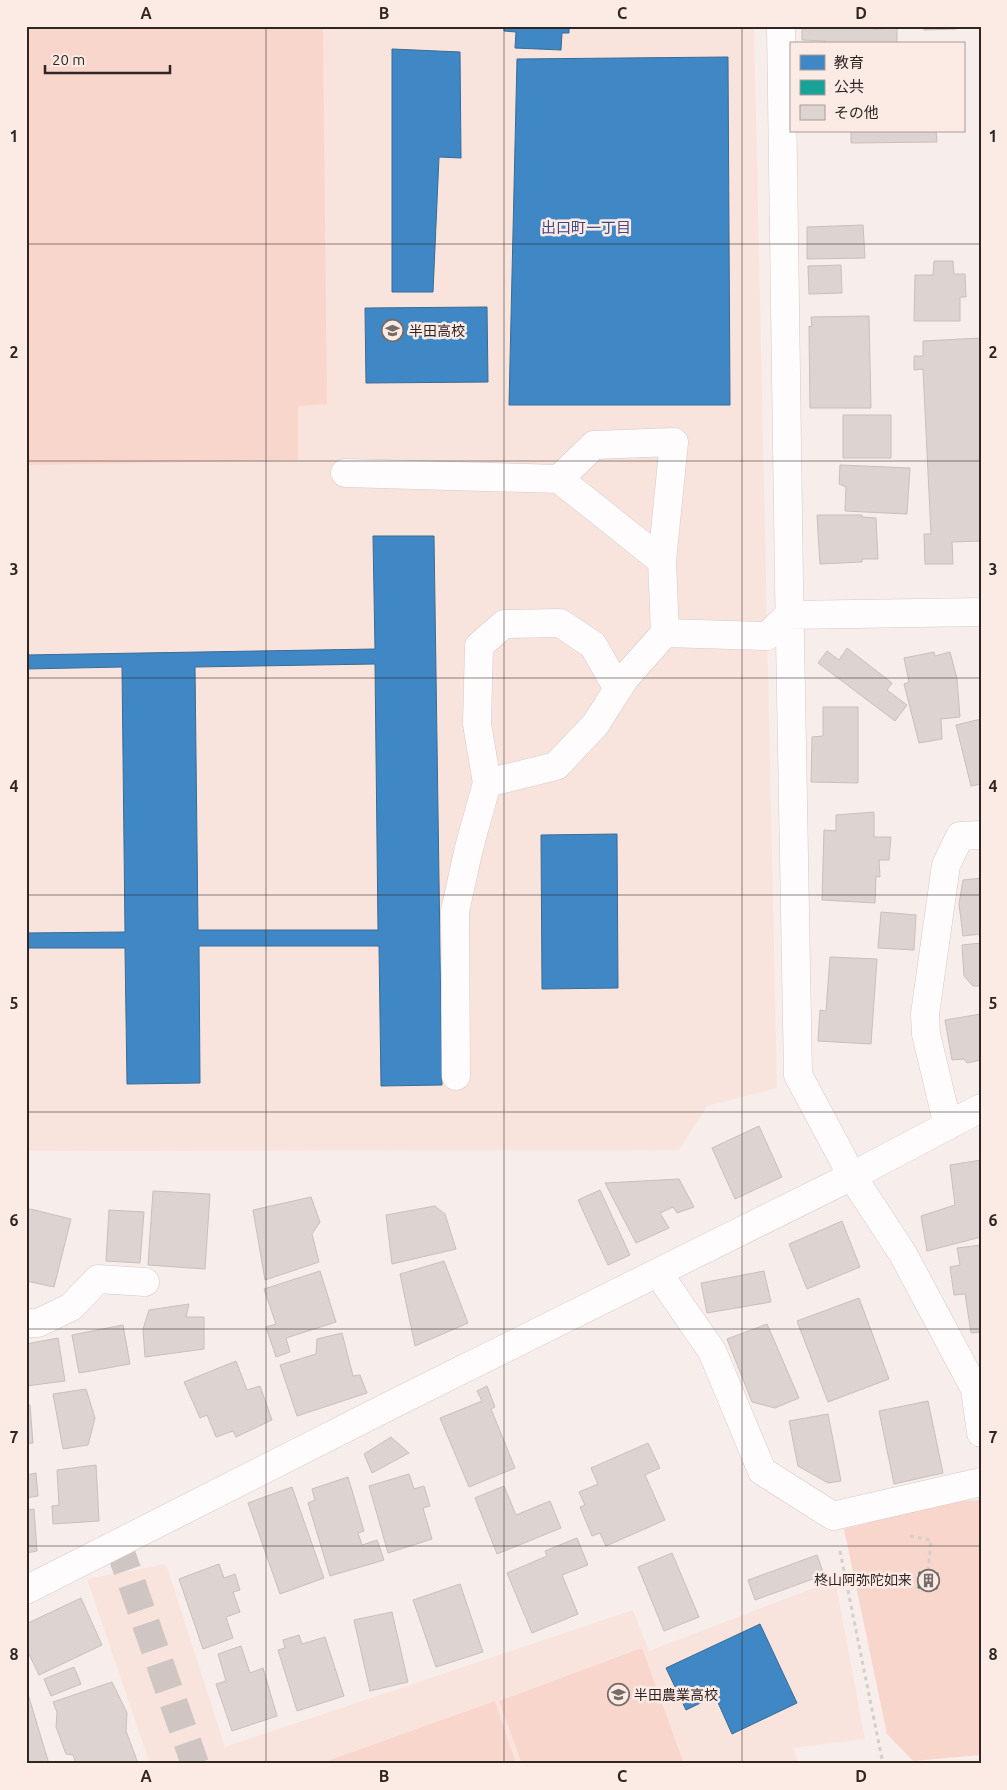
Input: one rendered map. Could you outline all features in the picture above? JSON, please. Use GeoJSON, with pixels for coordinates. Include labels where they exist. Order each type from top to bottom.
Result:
{"type":"FeatureCollection","features":[{"type":"Feature","properties":{"kind":"street"},"geometry":{"type":"LineString","coordinates":[[781,26],[798,1075],[852,1176],[903,1254],[975,1389],[981,1433]]}},
{"type":"Feature","properties":{"kind":"street"},"geometry":{"type":"LineString","coordinates":[[486,783],[556,766],[595,725],[625,678],[665,632],[662,561],[674,442],[594,445],[558,479]]}},
{"type":"Feature","properties":{"kind":"street"},"geometry":{"type":"LineString","coordinates":[[345,473],[558,479],[662,561]]}},
{"type":"Feature","properties":{"kind":"street"},"geometry":{"type":"LineString","coordinates":[[665,632],[767,636],[790,615],[981,612]]}},
{"type":"Feature","properties":{"kind":"street"},"geometry":{"type":"LineString","coordinates":[[456,1076],[455,911],[486,783],[477,724],[479,646],[504,624],[560,623],[593,645],[618,689]]}},
{"type":"Feature","properties":{"kind":"street"},"geometry":{"type":"LineString","coordinates":[[948,1126],[926,1034],[925,1014],[946,865],[960,836],[981,835]]}},
{"type":"Feature","properties":{"kind":"street"},"geometry":{"type":"LineString","coordinates":[[26,1590],[394,1403],[852,1176],[981,1108]]}},
{"type":"Feature","properties":{"kind":"street"},"geometry":{"type":"LineString","coordinates":[[658,1273],[712,1351],[762,1471],[833,1516],[981,1482]]}},
{"type":"Feature","properties":{"kind":"street"},"geometry":{"type":"LineString","coordinates":[[26,1323],[38,1323],[71,1307],[98,1279],[145,1282]]}},
{"type":"Feature","properties":{"kind":"path"},"geometry":{"type":"LineString","coordinates":[[833,1516],[883,1764]]}},
{"type":"Feature","properties":{"kind":"shaded area","name":"半田高校"},"geometry":{"type":"Polygon","coordinates":[[[26,26],[754,26],[777,1088],[707,1106],[679,1150],[26,1151],[26,26]]]}},
{"type":"Feature","properties":{"kind":"shaded area"},"geometry":{"type":"Polygon","coordinates":[[[26,26],[323,26],[327,404],[298,406],[298,460],[26,465],[26,26]]]}},
{"type":"Feature","properties":{"kind":"shaded area"},"geometry":{"type":"Polygon","coordinates":[[[981,1500],[981,1755],[913,1761],[887,1734],[844,1529],[953,1501],[981,1500]]]}},
{"type":"Feature","properties":{"kind":"shaded area","name":"半田農業高校"},"geometry":{"type":"Polygon","coordinates":[[[166,1564],[225,1747],[633,1610],[649,1651],[835,1580],[865,1739],[793,1748],[799,1764],[150,1764],[87,1579],[166,1564]]]}},
{"type":"Feature","properties":{"kind":"shaded area"},"geometry":{"type":"Polygon","coordinates":[[[642,1648],[684,1764],[522,1764],[499,1701],[642,1648]]]}},
{"type":"Feature","properties":{"kind":"shaded area"},"geometry":{"type":"Polygon","coordinates":[[[495,1701],[516,1764],[319,1764],[495,1701]]]}},
{"type":"Feature","properties":{"kind":"building: 教育"},"geometry":{"type":"Polygon","coordinates":[[[504,26],[569,26],[569,33],[562,33],[561,50],[515,48],[516,32],[504,31],[504,26]]]}},
{"type":"Feature","properties":{"kind":"building: 教育"},"geometry":{"type":"Polygon","coordinates":[[[392,49],[460,52],[461,158],[439,157],[433,292],[392,292],[392,49]]]}},
{"type":"Feature","properties":{"kind":"building: 教育"},"geometry":{"type":"Polygon","coordinates":[[[728,57],[730,405],[509,405],[517,59],[728,57]]]}},
{"type":"Feature","properties":{"kind":"building: 教育"},"geometry":{"type":"Polygon","coordinates":[[[487,307],[488,382],[366,383],[365,308],[487,307]]]}},
{"type":"Feature","properties":{"kind":"building: 教育"},"geometry":{"type":"Polygon","coordinates":[[[373,536],[434,536],[442,1085],[381,1086],[379,946],[199,946],[200,1083],[127,1084],[125,948],[26,948],[26,933],[125,932],[122,667],[26,669],[26,655],[375,649],[373,536]],[[375,664],[195,667],[198,930],[378,930],[375,664]]]}},
{"type":"Feature","properties":{"kind":"building: 教育"},"geometry":{"type":"Polygon","coordinates":[[[617,834],[618,988],[542,989],[541,835],[617,834]]]}},
{"type":"Feature","properties":{"kind":"building: 教育"},"geometry":{"type":"Polygon","coordinates":[[[760,1624],[797,1703],[732,1734],[715,1696],[686,1710],[666,1668],[760,1624]]]}},
{"type":"Feature","properties":{"kind":"building: 公共","name":"柊山阿弥陀如来"},"geometry":{"type":"Polygon","coordinates":[[[919,1572],[938,1573],[937,1589],[918,1588],[919,1572]]]}},
{"type":"Feature","properties":{"kind":"building: その他"},"geometry":{"type":"Polygon","coordinates":[[[802,26],[873,26],[873,29],[897,28],[897,42],[825,42],[802,40],[802,26]]]}},
{"type":"Feature","properties":{"kind":"building: その他"},"geometry":{"type":"Polygon","coordinates":[[[923,26],[956,26],[956,29],[924,30],[923,26]]]}},
{"type":"Feature","properties":{"kind":"building: その他"},"geometry":{"type":"Polygon","coordinates":[[[851,132],[936,132],[937,142],[851,143],[851,132]]]}},
{"type":"Feature","properties":{"kind":"building: その他"},"geometry":{"type":"Polygon","coordinates":[[[863,225],[865,258],[807,259],[807,227],[863,225]]]}},
{"type":"Feature","properties":{"kind":"building: その他"},"geometry":{"type":"Polygon","coordinates":[[[934,261],[953,261],[954,274],[965,274],[966,297],[960,297],[960,321],[914,321],[915,275],[933,275],[934,261]]]}},
{"type":"Feature","properties":{"kind":"building: その他"},"geometry":{"type":"Polygon","coordinates":[[[841,265],[842,293],[809,294],[808,266],[841,265]]]}},
{"type":"Feature","properties":{"kind":"building: その他"},"geometry":{"type":"Polygon","coordinates":[[[869,316],[871,408],[810,408],[809,326],[812,327],[811,317],[869,316]]]}},
{"type":"Feature","properties":{"kind":"building: その他"},"geometry":{"type":"Polygon","coordinates":[[[981,338],[981,541],[952,542],[953,564],[925,564],[924,534],[931,534],[923,369],[914,370],[914,356],[923,356],[923,341],[981,338]]]}},
{"type":"Feature","properties":{"kind":"building: その他"},"geometry":{"type":"Polygon","coordinates":[[[843,415],[891,415],[891,458],[843,458],[843,415]]]}},
{"type":"Feature","properties":{"kind":"building: その他"},"geometry":{"type":"Polygon","coordinates":[[[840,465],[910,468],[907,514],[845,511],[846,487],[839,484],[840,465]]]}},
{"type":"Feature","properties":{"kind":"building: その他"},"geometry":{"type":"Polygon","coordinates":[[[817,515],[862,515],[862,517],[876,518],[878,559],[862,559],[862,562],[820,564],[817,515]]]}},
{"type":"Feature","properties":{"kind":"building: その他"},"geometry":{"type":"Polygon","coordinates":[[[847,648],[892,683],[887,690],[907,705],[895,721],[818,663],[827,651],[839,660],[847,648]]]}},
{"type":"Feature","properties":{"kind":"building: その他"},"geometry":{"type":"Polygon","coordinates":[[[934,652],[935,656],[950,652],[957,679],[960,717],[941,719],[942,739],[919,743],[904,684],[909,682],[904,658],[934,652]]]}},
{"type":"Feature","properties":{"kind":"building: その他"},"geometry":{"type":"Polygon","coordinates":[[[823,707],[858,707],[858,783],[811,782],[812,737],[823,736],[823,707]]]}},
{"type":"Feature","properties":{"kind":"building: その他"},"geometry":{"type":"Polygon","coordinates":[[[981,719],[981,784],[971,786],[956,725],[981,719]]]}},
{"type":"Feature","properties":{"kind":"building: その他"},"geometry":{"type":"Polygon","coordinates":[[[874,812],[874,837],[891,837],[889,860],[879,860],[880,877],[876,876],[875,903],[822,900],[824,830],[836,831],[836,815],[874,812]]]}},
{"type":"Feature","properties":{"kind":"building: その他"},"geometry":{"type":"Polygon","coordinates":[[[981,878],[981,934],[963,936],[959,904],[963,880],[981,878]]]}},
{"type":"Feature","properties":{"kind":"building: その他"},"geometry":{"type":"Polygon","coordinates":[[[881,912],[916,915],[914,950],[878,948],[881,912]]]}},
{"type":"Feature","properties":{"kind":"building: その他"},"geometry":{"type":"Polygon","coordinates":[[[981,943],[981,986],[973,986],[964,976],[962,945],[981,943]]]}},
{"type":"Feature","properties":{"kind":"building: その他"},"geometry":{"type":"Polygon","coordinates":[[[830,957],[877,959],[871,1044],[818,1041],[820,1010],[826,1011],[830,957]]]}},
{"type":"Feature","properties":{"kind":"building: その他"},"geometry":{"type":"Polygon","coordinates":[[[981,1014],[981,1060],[967,1063],[964,1059],[952,1060],[945,1020],[981,1014]]]}},
{"type":"Feature","properties":{"kind":"building: その他"},"geometry":{"type":"Polygon","coordinates":[[[759,1126],[782,1177],[735,1199],[712,1148],[759,1126]]]}},
{"type":"Feature","properties":{"kind":"building: その他"},"geometry":{"type":"Polygon","coordinates":[[[981,1160],[981,1237],[927,1251],[921,1216],[955,1205],[950,1165],[981,1160]]]}},
{"type":"Feature","properties":{"kind":"building: その他"},"geometry":{"type":"Polygon","coordinates":[[[679,1179],[694,1207],[677,1213],[673,1207],[660,1213],[669,1228],[636,1243],[605,1183],[679,1179]]]}},
{"type":"Feature","properties":{"kind":"building: その他"},"geometry":{"type":"Polygon","coordinates":[[[600,1190],[630,1255],[608,1265],[578,1200],[600,1190]]]}},
{"type":"Feature","properties":{"kind":"building: その他"},"geometry":{"type":"Polygon","coordinates":[[[153,1191],[210,1194],[205,1269],[148,1265],[153,1191]]]}},
{"type":"Feature","properties":{"kind":"building: その他"},"geometry":{"type":"Polygon","coordinates":[[[311,1197],[320,1222],[312,1234],[319,1262],[265,1280],[253,1210],[311,1197]]]}},
{"type":"Feature","properties":{"kind":"building: その他"},"geometry":{"type":"Polygon","coordinates":[[[435,1206],[445,1214],[456,1249],[392,1264],[386,1215],[435,1206]]]}},
{"type":"Feature","properties":{"kind":"building: その他"},"geometry":{"type":"Polygon","coordinates":[[[26,1208],[71,1219],[54,1287],[26,1281],[26,1208]]]}},
{"type":"Feature","properties":{"kind":"building: その他"},"geometry":{"type":"Polygon","coordinates":[[[109,1210],[144,1212],[140,1263],[106,1261],[109,1210]]]}},
{"type":"Feature","properties":{"kind":"building: その他"},"geometry":{"type":"Polygon","coordinates":[[[842,1221],[860,1267],[807,1289],[789,1244],[842,1221]]]}},
{"type":"Feature","properties":{"kind":"building: その他"},"geometry":{"type":"Polygon","coordinates":[[[981,1245],[981,1332],[971,1333],[965,1294],[954,1295],[950,1267],[960,1265],[957,1248],[981,1245]]]}},
{"type":"Feature","properties":{"kind":"building: その他"},"geometry":{"type":"Polygon","coordinates":[[[444,1261],[468,1323],[415,1346],[400,1274],[444,1261]]]}},
{"type":"Feature","properties":{"kind":"building: その他"},"geometry":{"type":"Polygon","coordinates":[[[320,1271],[336,1322],[286,1338],[290,1352],[276,1357],[266,1327],[276,1324],[264,1289],[320,1271]]]}},
{"type":"Feature","properties":{"kind":"building: その他"},"geometry":{"type":"Polygon","coordinates":[[[764,1271],[771,1302],[707,1313],[701,1283],[764,1271]]]}},
{"type":"Feature","properties":{"kind":"building: その他"},"geometry":{"type":"Polygon","coordinates":[[[859,1298],[889,1379],[828,1402],[797,1321],[859,1298]]]}},
{"type":"Feature","properties":{"kind":"building: その他"},"geometry":{"type":"Polygon","coordinates":[[[189,1304],[186,1317],[204,1317],[204,1349],[145,1357],[143,1329],[149,1310],[189,1304]]]}},
{"type":"Feature","properties":{"kind":"building: その他"},"geometry":{"type":"Polygon","coordinates":[[[767,1324],[799,1398],[775,1408],[752,1402],[727,1339],[767,1324]]]}},
{"type":"Feature","properties":{"kind":"building: その他"},"geometry":{"type":"Polygon","coordinates":[[[123,1325],[130,1364],[79,1373],[72,1335],[123,1325]]]}},
{"type":"Feature","properties":{"kind":"building: その他"},"geometry":{"type":"Polygon","coordinates":[[[342,1333],[353,1376],[360,1375],[367,1393],[297,1416],[280,1365],[316,1354],[317,1339],[342,1333]]]}},
{"type":"Feature","properties":{"kind":"building: その他"},"geometry":{"type":"Polygon","coordinates":[[[58,1338],[65,1381],[26,1386],[26,1344],[58,1338]]]}},
{"type":"Feature","properties":{"kind":"building: その他"},"geometry":{"type":"Polygon","coordinates":[[[236,1361],[247,1390],[260,1386],[272,1420],[236,1437],[233,1431],[216,1437],[207,1415],[200,1418],[184,1382],[236,1361]]]}},
{"type":"Feature","properties":{"kind":"building: その他"},"geometry":{"type":"Polygon","coordinates":[[[487,1386],[495,1407],[491,1409],[515,1468],[469,1487],[440,1418],[482,1401],[477,1391],[487,1386]]]}},
{"type":"Feature","properties":{"kind":"building: その他"},"geometry":{"type":"Polygon","coordinates":[[[86,1389],[95,1418],[88,1445],[63,1449],[53,1394],[86,1389]]]}},
{"type":"Feature","properties":{"kind":"building: その他"},"geometry":{"type":"Polygon","coordinates":[[[928,1401],[943,1473],[894,1484],[879,1411],[928,1401]]]}},
{"type":"Feature","properties":{"kind":"building: その他"},"geometry":{"type":"Polygon","coordinates":[[[26,1405],[30,1405],[33,1443],[26,1444],[26,1405]]]}},
{"type":"Feature","properties":{"kind":"building: その他"},"geometry":{"type":"Polygon","coordinates":[[[828,1414],[841,1481],[828,1483],[798,1466],[789,1421],[828,1414]]]}},
{"type":"Feature","properties":{"kind":"building: その他"},"geometry":{"type":"Polygon","coordinates":[[[391,1437],[409,1453],[372,1473],[364,1454],[391,1437]]]}},
{"type":"Feature","properties":{"kind":"building: その他"},"geometry":{"type":"Polygon","coordinates":[[[648,1443],[660,1468],[645,1475],[665,1520],[606,1546],[600,1533],[592,1536],[580,1507],[585,1505],[579,1492],[598,1484],[591,1468],[648,1443]]]}},
{"type":"Feature","properties":{"kind":"building: その他"},"geometry":{"type":"Polygon","coordinates":[[[96,1465],[99,1521],[53,1524],[52,1506],[59,1505],[57,1470],[96,1465]]]}},
{"type":"Feature","properties":{"kind":"building: その他"},"geometry":{"type":"Polygon","coordinates":[[[36,1473],[38,1496],[26,1498],[26,1475],[36,1473]]]}},
{"type":"Feature","properties":{"kind":"building: その他"},"geometry":{"type":"Polygon","coordinates":[[[409,1474],[414,1489],[424,1486],[430,1506],[423,1508],[432,1539],[388,1553],[369,1486],[409,1474]]]}},
{"type":"Feature","properties":{"kind":"building: その他"},"geometry":{"type":"Polygon","coordinates":[[[348,1477],[364,1531],[358,1533],[362,1545],[377,1540],[384,1560],[330,1576],[308,1503],[315,1500],[312,1489],[348,1477]]]}},
{"type":"Feature","properties":{"kind":"building: その他"},"geometry":{"type":"Polygon","coordinates":[[[504,1486],[516,1515],[550,1501],[561,1528],[497,1554],[475,1498],[504,1486]]]}},
{"type":"Feature","properties":{"kind":"building: その他"},"geometry":{"type":"Polygon","coordinates":[[[292,1487],[324,1578],[280,1594],[248,1503],[292,1487]]]}},
{"type":"Feature","properties":{"kind":"building: その他"},"geometry":{"type":"Polygon","coordinates":[[[34,1509],[37,1551],[26,1553],[26,1510],[34,1509]]]}},
{"type":"Feature","properties":{"kind":"building: その他"},"geometry":{"type":"Polygon","coordinates":[[[577,1538],[588,1565],[562,1575],[578,1614],[532,1633],[507,1573],[547,1556],[545,1551],[577,1538]]]}},
{"type":"Feature","properties":{"kind":"building: その他"},"geometry":{"type":"Polygon","coordinates":[[[672,1553],[699,1617],[664,1631],[638,1567],[672,1553]]]}},
{"type":"Feature","properties":{"kind":"building: その他"},"geometry":{"type":"Polygon","coordinates":[[[817,1555],[824,1575],[755,1600],[748,1580],[817,1555]]]}},
{"type":"Feature","properties":{"kind":"building: その他"},"geometry":{"type":"Polygon","coordinates":[[[219,1564],[224,1578],[235,1574],[240,1590],[233,1592],[240,1612],[226,1617],[233,1638],[203,1649],[179,1579],[219,1564]]]}},
{"type":"Feature","properties":{"kind":"building: その他"},"geometry":{"type":"Polygon","coordinates":[[[460,1584],[483,1652],[436,1667],[413,1600],[460,1584]]]}},
{"type":"Feature","properties":{"kind":"building: その他"},"geometry":{"type":"Polygon","coordinates":[[[81,1598],[102,1645],[39,1675],[26,1648],[26,1624],[81,1598]]]}},
{"type":"Feature","properties":{"kind":"building: その他"},"geometry":{"type":"Polygon","coordinates":[[[392,1612],[408,1682],[370,1691],[354,1620],[392,1612]]]}},
{"type":"Feature","properties":{"kind":"building: その他"},"geometry":{"type":"Polygon","coordinates":[[[299,1635],[302,1644],[325,1637],[344,1696],[297,1711],[278,1650],[285,1648],[283,1640],[299,1635]]]}},
{"type":"Feature","properties":{"kind":"building: その他"},"geometry":{"type":"Polygon","coordinates":[[[241,1646],[250,1673],[263,1668],[277,1716],[232,1731],[216,1684],[226,1681],[218,1654],[241,1646]]]}},
{"type":"Feature","properties":{"kind":"building: その他"},"geometry":{"type":"Polygon","coordinates":[[[74,1667],[81,1684],[51,1696],[44,1679],[74,1667]]]}},
{"type":"Feature","properties":{"kind":"building: その他"},"geometry":{"type":"Polygon","coordinates":[[[112,1682],[127,1713],[126,1731],[138,1763],[76,1764],[73,1755],[66,1754],[56,1727],[57,1712],[53,1702],[112,1682]]]}},
{"type":"Feature","properties":{"kind":"building: その他"},"geometry":{"type":"Polygon","coordinates":[[[26,1694],[28,1694],[49,1764],[26,1764],[26,1694]]]}},
{"type":"Feature","properties":{"kind":"tunnel"},"geometry":{"type":"LineString","coordinates":[[118,1544],[195,1764]]}},
{"type":"Feature","properties":{"kind":"place","name":"半田高校"},"geometry":{"type":"Point","coordinates":[393,331]}},
{"type":"Feature","properties":{"kind":"place","name":"柊山阿弥陀如来"},"geometry":{"type":"Point","coordinates":[928,1580]}},
{"type":"Feature","properties":{"kind":"place","name":"半田農業高校"},"geometry":{"type":"Point","coordinates":[618,1695]}},
{"type":"Feature","properties":{"kind":"district","name":"出口町一丁目"},"geometry":{"type":"Point","coordinates":[586,227]}}]}
